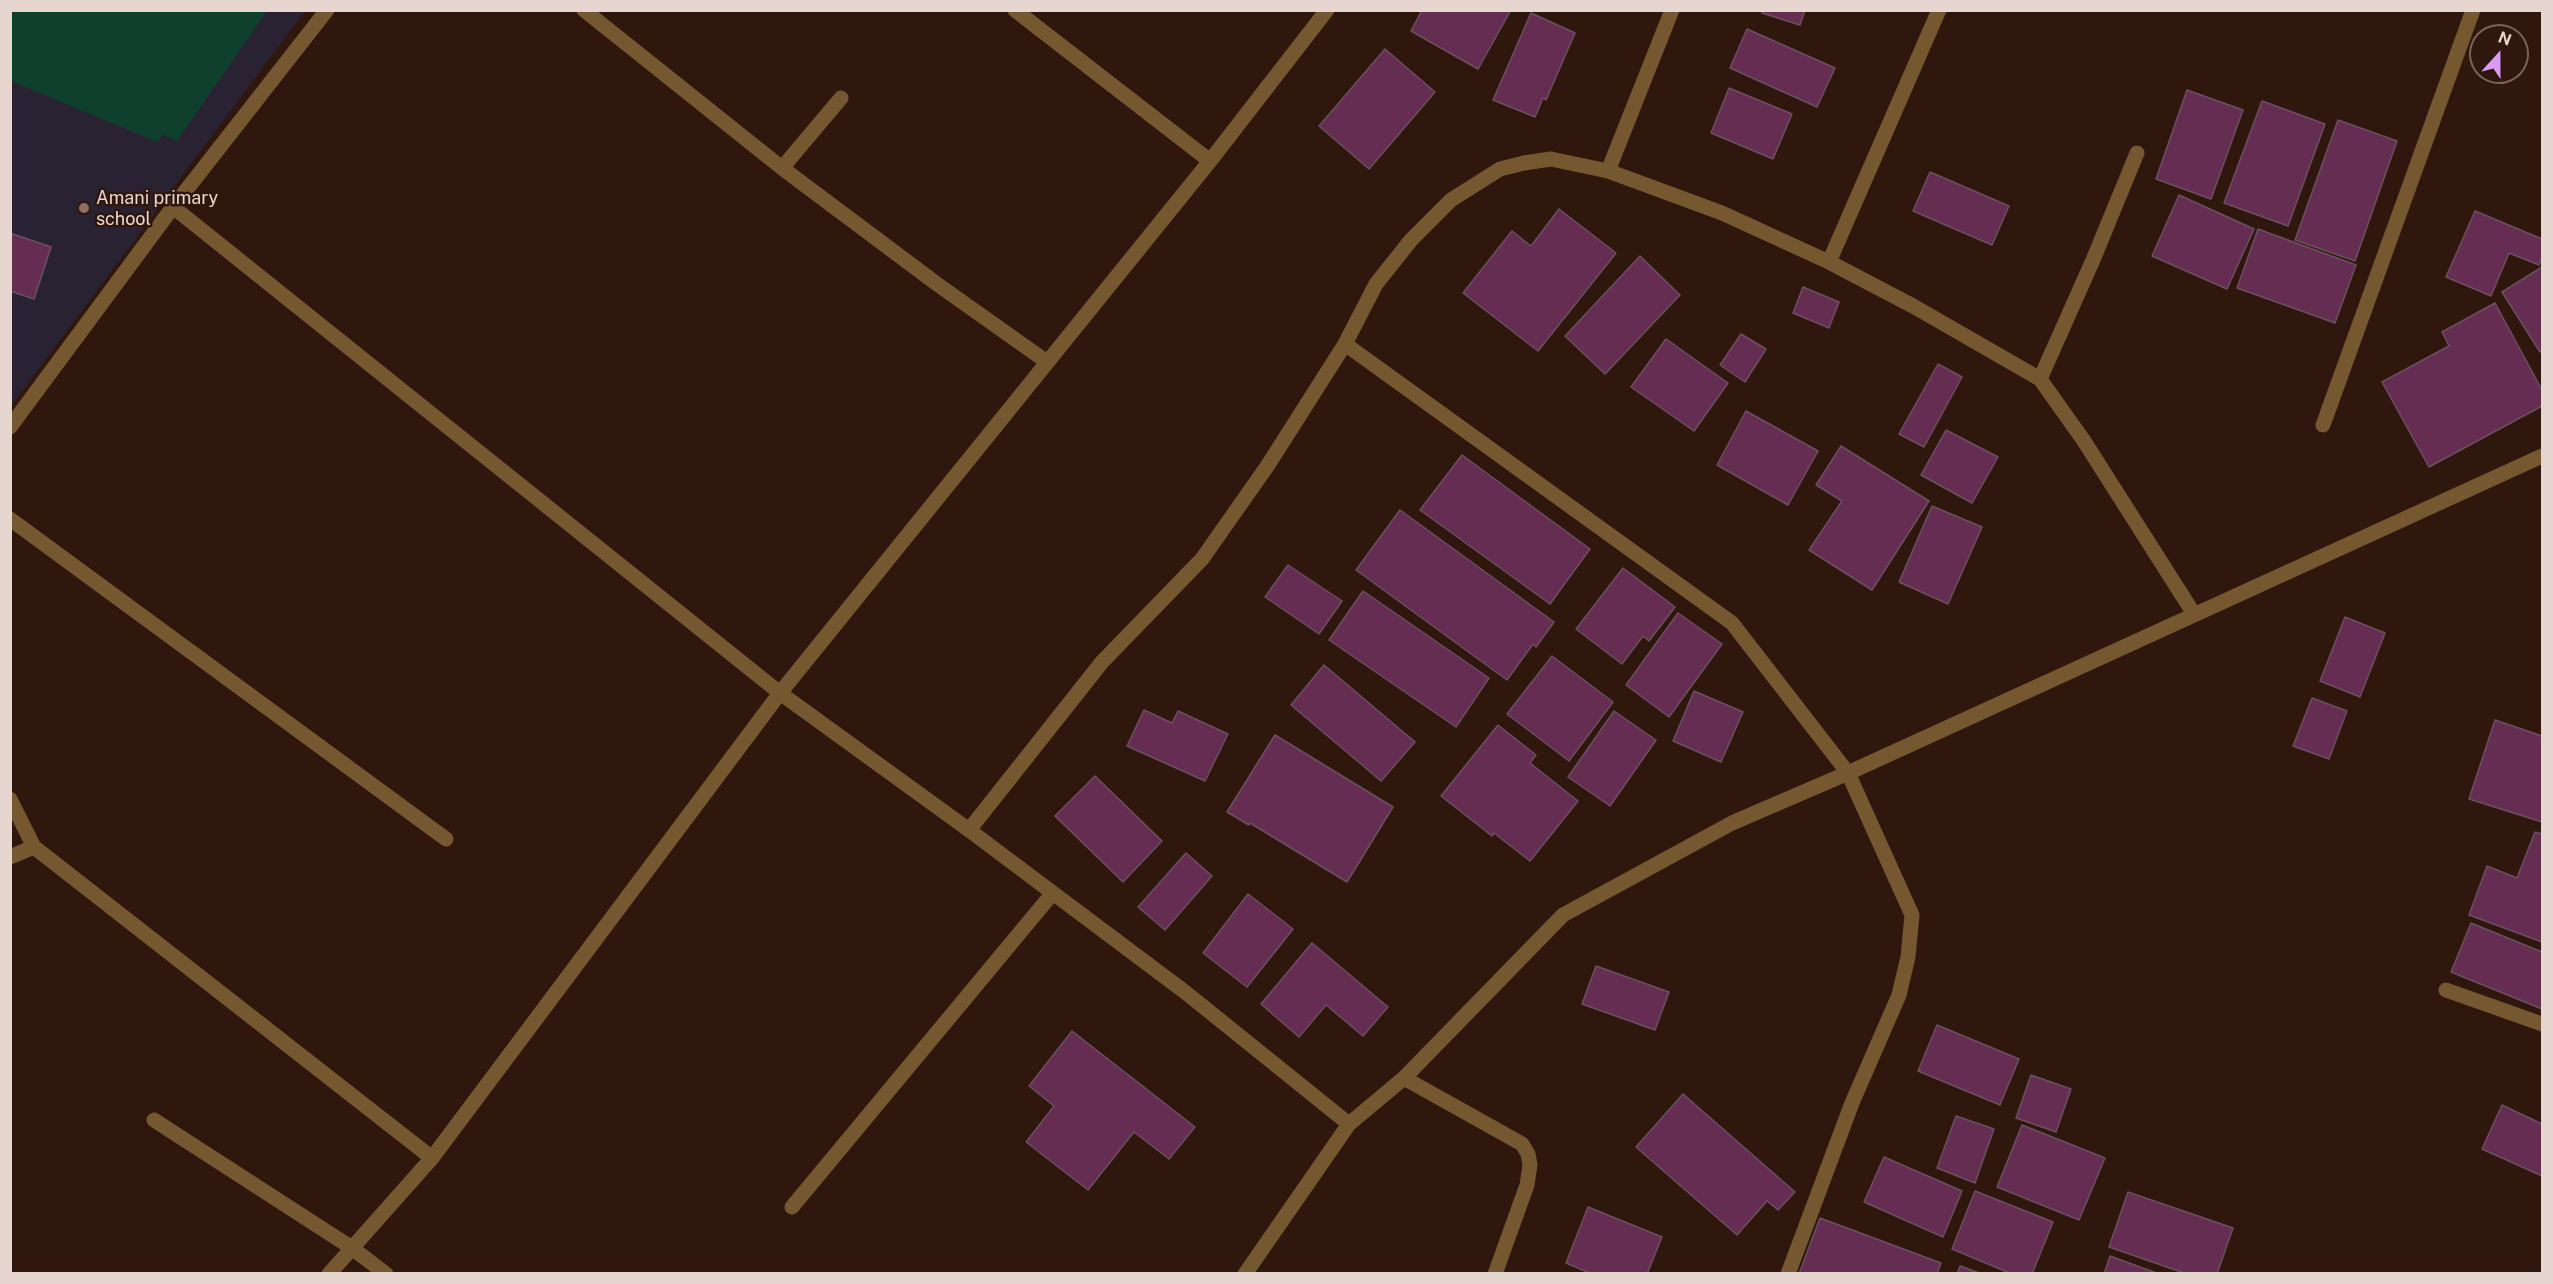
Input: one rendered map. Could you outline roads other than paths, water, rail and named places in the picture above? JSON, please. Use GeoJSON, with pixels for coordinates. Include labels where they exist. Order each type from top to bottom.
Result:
{"type":"FeatureCollection","features":[{"type":"Feature","properties":{"kind":"street"},"geometry":{"type":"LineString","coordinates":[[10,427],[172,207],[327,10]]}},
{"type":"Feature","properties":{"kind":"street"},"geometry":{"type":"LineString","coordinates":[[584,10],[782,168],[937,284],[1047,362]]}},
{"type":"Feature","properties":{"kind":"street"},"geometry":{"type":"LineString","coordinates":[[1015,10],[1210,161]]}},
{"type":"Feature","properties":{"kind":"street"},"geometry":{"type":"LineString","coordinates":[[328,1274],[432,1158],[780,693],[1210,161],[1327,10]]}},
{"type":"Feature","properties":{"kind":"street"},"geometry":{"type":"LineString","coordinates":[[1608,171],[1672,10]]}},
{"type":"Feature","properties":{"kind":"street"},"geometry":{"type":"LineString","coordinates":[[1829,262],[1939,10]]}},
{"type":"Feature","properties":{"kind":"street"},"geometry":{"type":"LineString","coordinates":[[2323,425],[2473,10]]}},
{"type":"Feature","properties":{"kind":"street"},"geometry":{"type":"LineString","coordinates":[[782,168],[841,98]]}},
{"type":"Feature","properties":{"kind":"street"},"geometry":{"type":"LineString","coordinates":[[2040,379],[2137,153]]}},
{"type":"Feature","properties":{"kind":"street"},"geometry":{"type":"LineString","coordinates":[[969,830],[1102,662],[1202,558],[1268,465],[1346,344],[1376,284],[1411,240],[1451,200],[1500,169],[1524,163],[1551,159],[1608,171],[1722,213],[1829,262],[1913,306],[2040,379],[2084,441],[2194,614]]}},
{"type":"Feature","properties":{"kind":"street"},"geometry":{"type":"LineString","coordinates":[[172,207],[780,693],[969,830],[1185,992],[1348,1124]]}},
{"type":"Feature","properties":{"kind":"street"},"geometry":{"type":"LineString","coordinates":[[1346,344],[1732,623],[1848,772],[1912,915],[1908,957],[1899,995],[1852,1103],[1788,1274]]}},
{"type":"Feature","properties":{"kind":"street"},"geometry":{"type":"LineString","coordinates":[[1245,1274],[1348,1124],[1404,1078],[1563,915],[1732,823],[2542,456]]}},
{"type":"Feature","properties":{"kind":"street"},"geometry":{"type":"LineString","coordinates":[[10,519],[446,839]]}},
{"type":"Feature","properties":{"kind":"street"},"geometry":{"type":"LineString","coordinates":[[10,799],[34,847],[432,1158]]}},
{"type":"Feature","properties":{"kind":"street"},"geometry":{"type":"LineString","coordinates":[[10,857],[34,847]]}},
{"type":"Feature","properties":{"kind":"street"},"geometry":{"type":"LineString","coordinates":[[792,1207],[1052,894]]}},
{"type":"Feature","properties":{"kind":"street"},"geometry":{"type":"LineString","coordinates":[[2446,990],[2542,1024]]}},
{"type":"Feature","properties":{"kind":"street"},"geometry":{"type":"LineString","coordinates":[[1404,1078],[1522,1144],[1528,1155],[1530,1165],[1527,1185],[1496,1274]]}},
{"type":"Feature","properties":{"kind":"street"},"geometry":{"type":"LineString","coordinates":[[154,1120],[352,1248],[386,1274]]}},
{"type":"Feature","properties":{"kind":"place","name":"Amani primary school"},"geometry":{"type":"Point","coordinates":[84,208]}}]}
